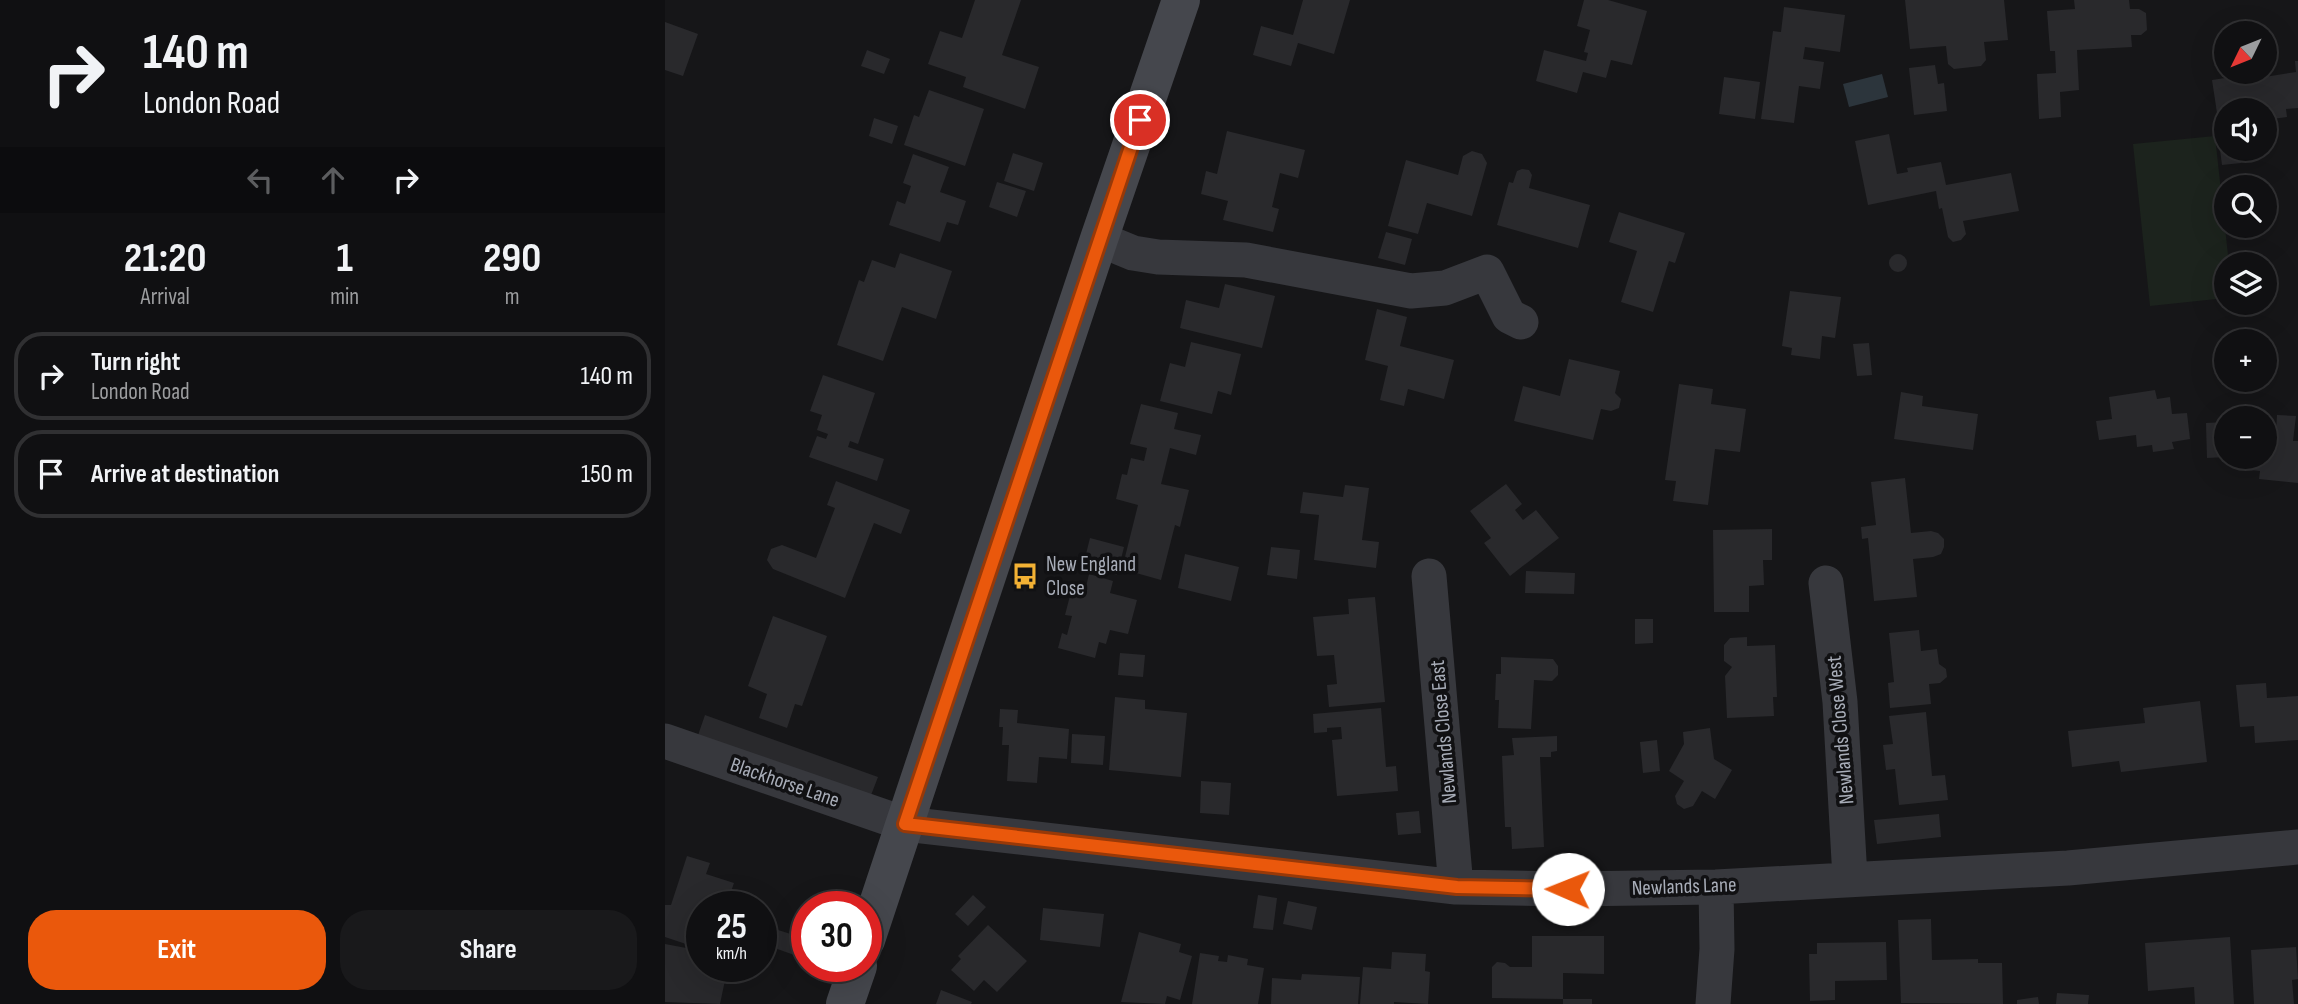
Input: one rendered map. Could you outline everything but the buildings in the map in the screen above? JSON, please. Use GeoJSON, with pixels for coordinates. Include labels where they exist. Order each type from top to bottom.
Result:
{"type":"FeatureCollection","features":[{"type":"Feature","properties":{"kind":"main road"},"geometry":{"type":"LineString","coordinates":[[882,892],[1181,0]]}},
{"type":"Feature","properties":{"kind":"main road"},"geometry":{"type":"LineString","coordinates":[[845,1004],[853,982]]}},
{"type":"Feature","properties":{"kind":"street"},"geometry":{"type":"LineString","coordinates":[[1099,239],[1133,253],[1158,257],[1246,260],[1411,291],[1445,288],[1487,272],[1509,316],[1521,321]]}},
{"type":"Feature","properties":{"kind":"street","name":"Newlands Close East"},"geometry":{"type":"LineString","coordinates":[[1429,576],[1457,887]]}},
{"type":"Feature","properties":{"kind":"street","name":"Newlands Close West"},"geometry":{"type":"LineString","coordinates":[[1826,583],[1840,702],[1850,878]]}},
{"type":"Feature","properties":{"kind":"street","name":"Blackhorse Lane"},"geometry":{"type":"LineString","coordinates":[[665,741],[905,824]]}},
{"type":"Feature","properties":{"kind":"street","name":"Newlands Lane"},"geometry":{"type":"LineString","coordinates":[[905,824],[1457,887],[1568,889],[1716,887],[2068,868],[2298,847]]}},
{"type":"Feature","properties":{"kind":"street"},"geometry":{"type":"LineString","coordinates":[[1713,1004],[1717,949],[1716,887]]}},
{"type":"Feature","properties":{"kind":"shaded area"},"geometry":{"type":"Polygon","coordinates":[[[1882,74],[1888,97],[1849,107],[1843,84],[1882,74]]]}},
{"type":"Feature","properties":{"kind":"shaded area"},"geometry":{"type":"Polygon","coordinates":[[[2214,136],[2214,161],[2218,161],[2219,175],[2214,175],[2214,238],[2226,238],[2228,252],[2214,252],[2214,299],[2150,306],[2133,144],[2214,136]]]}},
{"type":"Feature","properties":{"kind":"place","name":"New England Close"},"geometry":{"type":"Point","coordinates":[1025,576]}},
{"type":"Feature","properties":{"kind":"route"},"geometry":{"type":"LineString","coordinates":[[1140,120],[905,824],[1457,887],[1568,889]]}}]}
